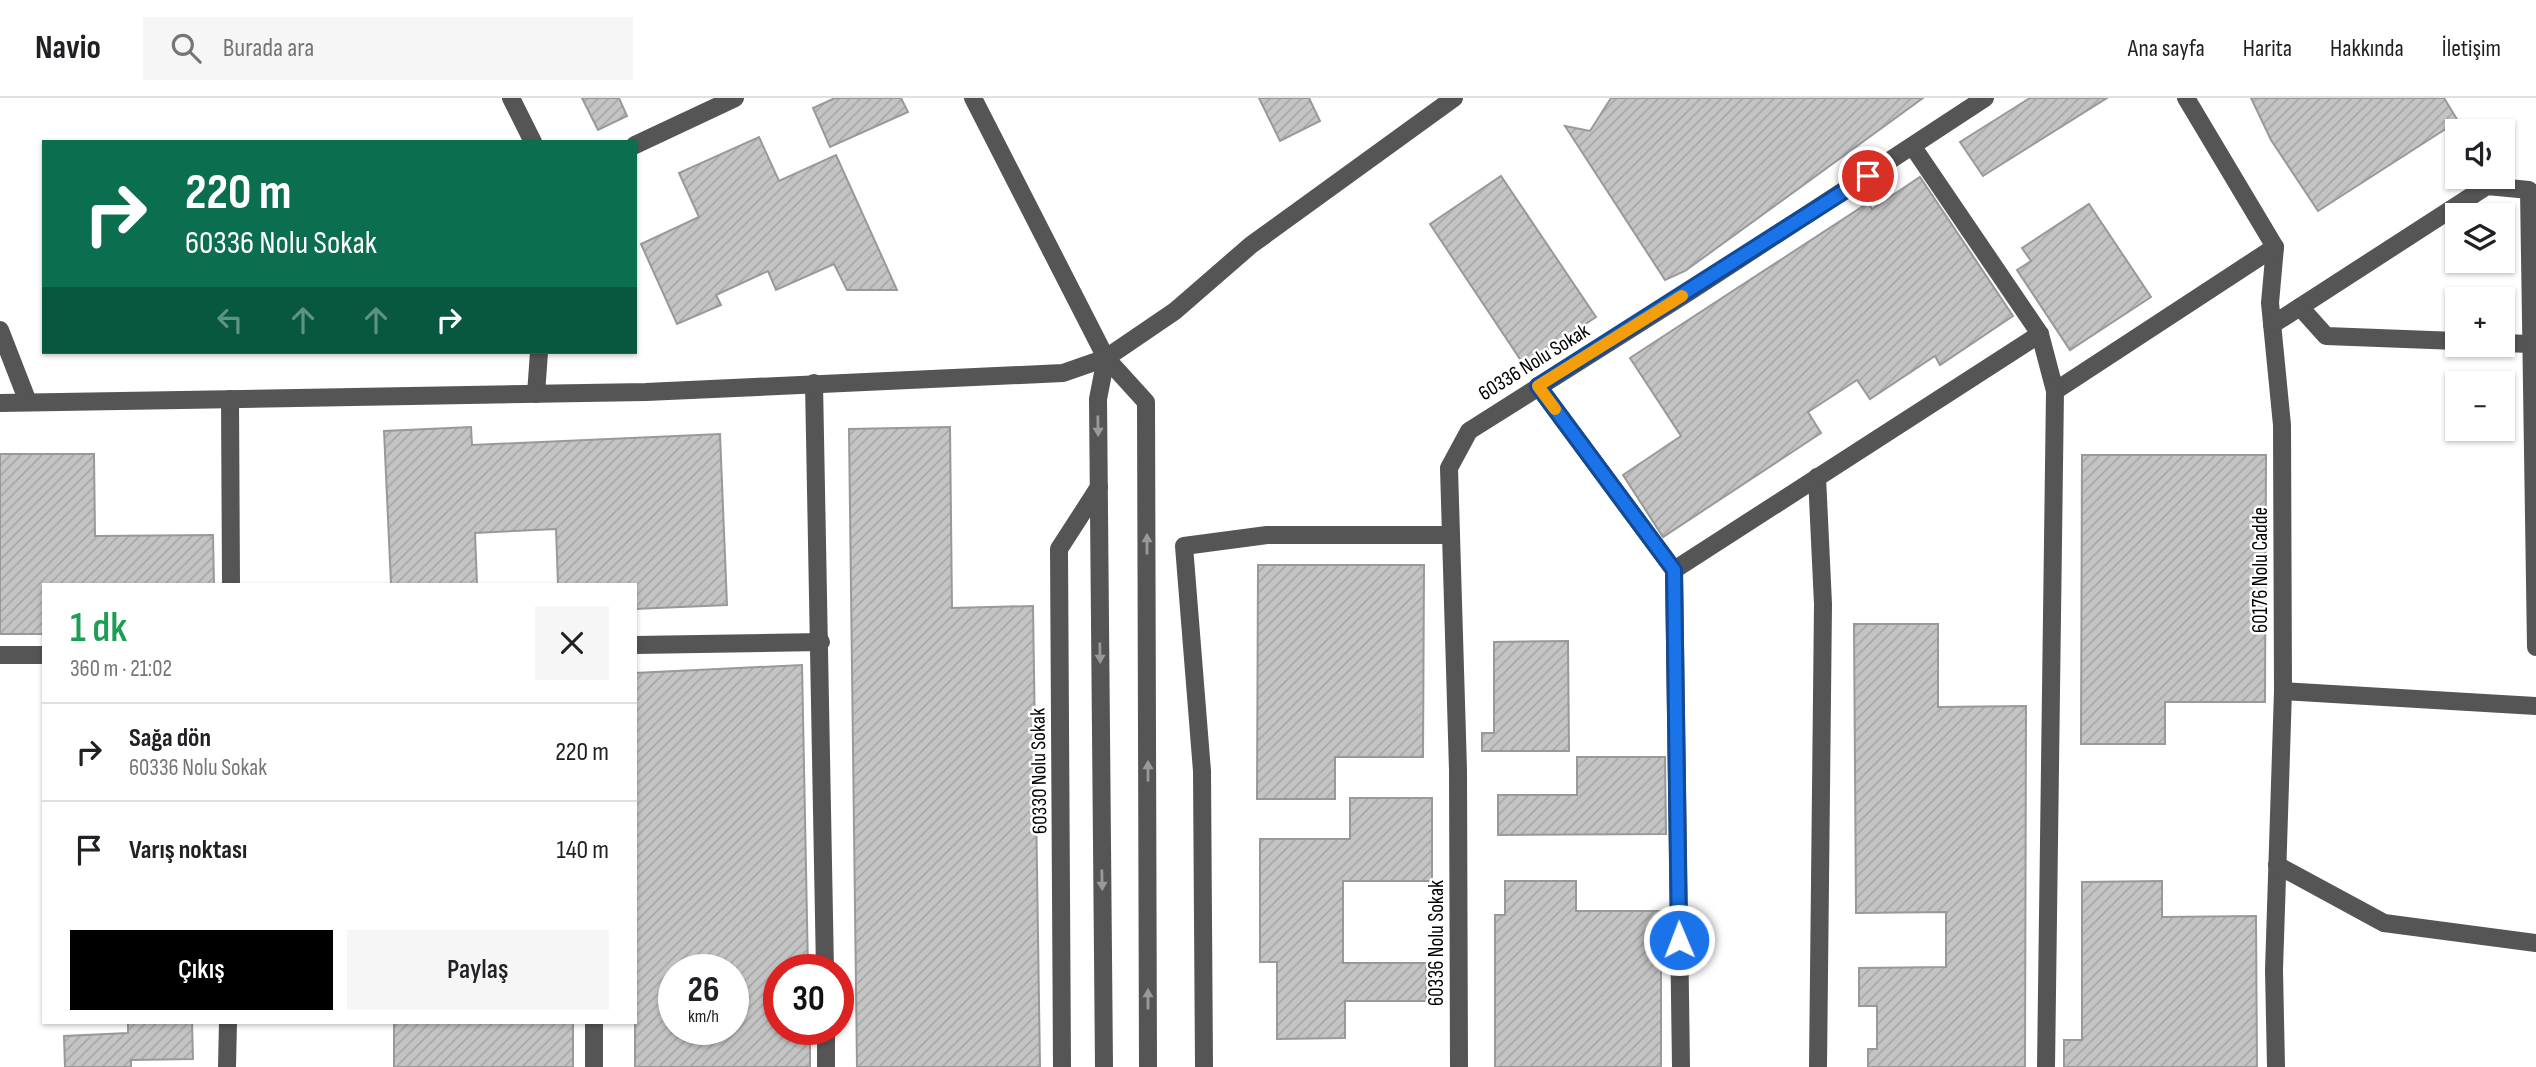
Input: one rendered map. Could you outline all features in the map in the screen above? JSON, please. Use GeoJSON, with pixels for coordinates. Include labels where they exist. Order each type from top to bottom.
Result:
{"type":"FeatureCollection","features":[{"type":"Feature","properties":{"kind":"street"},"geometry":{"type":"LineString","coordinates":[[511,98],[532,140]]}},
{"type":"Feature","properties":{"kind":"street"},"geometry":{"type":"LineString","coordinates":[[637,144],[736,98]]}},
{"type":"Feature","properties":{"kind":"street"},"geometry":{"type":"LineString","coordinates":[[973,98],[1106,358],[1146,402],[1148,1067]]}},
{"type":"Feature","properties":{"kind":"street"},"geometry":{"type":"LineString","coordinates":[[0,402],[646,392],[1063,373],[1106,358],[1175,311],[1251,245],[1454,98]]}},
{"type":"Feature","properties":{"kind":"street","name":"60336 Nolu Sokak"},"geometry":{"type":"LineString","coordinates":[[1459,1067],[1458,770],[1449,468],[1469,430],[1986,98]]}},
{"type":"Feature","properties":{"kind":"street"},"geometry":{"type":"LineString","coordinates":[[2055,391],[2274,247],[2186,98]]}},
{"type":"Feature","properties":{"kind":"street"},"geometry":{"type":"LineString","coordinates":[[1913,147],[2040,334],[2055,391],[2046,1067]]}},
{"type":"Feature","properties":{"kind":"street"},"geometry":{"type":"LineString","coordinates":[[2272,325],[2487,186],[2533,187],[2536,647]]}},
{"type":"Feature","properties":{"kind":"street","name":"60176 Nolu Cadde"},"geometry":{"type":"LineString","coordinates":[[2274,247],[2270,303],[2282,425],[2283,691],[2274,970],[2276,1067]]}},
{"type":"Feature","properties":{"kind":"street"},"geometry":{"type":"LineString","coordinates":[[2300,307],[2326,336],[2445,341]]}},
{"type":"Feature","properties":{"kind":"street"},"geometry":{"type":"LineString","coordinates":[[0,330],[28,402]]}},
{"type":"Feature","properties":{"kind":"street"},"geometry":{"type":"LineString","coordinates":[[1674,570],[2040,334]]}},
{"type":"Feature","properties":{"kind":"street"},"geometry":{"type":"LineString","coordinates":[[2515,343],[2532,344]]}},
{"type":"Feature","properties":{"kind":"street"},"geometry":{"type":"LineString","coordinates":[[536,394],[539,354]]}},
{"type":"Feature","properties":{"kind":"street"},"geometry":{"type":"LineString","coordinates":[[1104,1067],[1098,399],[1106,358]]}},
{"type":"Feature","properties":{"kind":"street"},"geometry":{"type":"LineString","coordinates":[[814,383],[825,954]]}},
{"type":"Feature","properties":{"kind":"street"},"geometry":{"type":"LineString","coordinates":[[1538,386],[1674,570],[1681,1067]]}},
{"type":"Feature","properties":{"kind":"street"},"geometry":{"type":"LineString","coordinates":[[230,399],[231,583]]}},
{"type":"Feature","properties":{"kind":"street"},"geometry":{"type":"LineString","coordinates":[[1817,477],[1823,604],[1818,1067]]}},
{"type":"Feature","properties":{"kind":"street","name":"60330 Nolu Sokak"},"geometry":{"type":"LineString","coordinates":[[1062,1067],[1059,549],[1099,487]]}},
{"type":"Feature","properties":{"kind":"street"},"geometry":{"type":"LineString","coordinates":[[1204,1067],[1202,771],[1184,546],[1266,535],[1451,535]]}},
{"type":"Feature","properties":{"kind":"street"},"geometry":{"type":"LineString","coordinates":[[637,645],[821,642]]}},
{"type":"Feature","properties":{"kind":"street"},"geometry":{"type":"LineString","coordinates":[[0,655],[42,655]]}},
{"type":"Feature","properties":{"kind":"street"},"geometry":{"type":"LineString","coordinates":[[2283,691],[2536,706]]}},
{"type":"Feature","properties":{"kind":"street"},"geometry":{"type":"LineString","coordinates":[[2277,865],[2384,923],[2536,943]]}},
{"type":"Feature","properties":{"kind":"street"},"geometry":{"type":"LineString","coordinates":[[227,1067],[228,1024]]}},
{"type":"Feature","properties":{"kind":"street"},"geometry":{"type":"LineString","coordinates":[[594,1024],[594,1067]]}},
{"type":"Feature","properties":{"kind":"street"},"geometry":{"type":"LineString","coordinates":[[825,1045],[826,1067]]}},
{"type":"Feature","properties":{"kind":"building"},"geometry":{"type":"Polygon","coordinates":[[[582,98],[619,98],[627,116],[598,130],[582,98]]]}},
{"type":"Feature","properties":{"kind":"building"},"geometry":{"type":"Polygon","coordinates":[[[835,98],[901,98],[908,112],[830,147],[813,108],[835,98]]]}},
{"type":"Feature","properties":{"kind":"building"},"geometry":{"type":"Polygon","coordinates":[[[1259,98],[1309,98],[1320,121],[1280,141],[1259,98]]]}},
{"type":"Feature","properties":{"kind":"building"},"geometry":{"type":"Polygon","coordinates":[[[1611,98],[1923,98],[1685,271],[1665,280],[1565,126],[1590,131],[1611,98]]]}},
{"type":"Feature","properties":{"kind":"building"},"geometry":{"type":"Polygon","coordinates":[[[2030,98],[2107,98],[1983,176],[1960,142],[2030,98]]]}},
{"type":"Feature","properties":{"kind":"building"},"geometry":{"type":"Polygon","coordinates":[[[2251,98],[2444,98],[2457,119],[2445,119],[2445,129],[2318,211],[2271,140],[2251,98]]]}},
{"type":"Feature","properties":{"kind":"building"},"geometry":{"type":"Polygon","coordinates":[[[759,137],[779,181],[836,155],[897,290],[847,290],[834,264],[776,290],[768,271],[716,295],[721,305],[677,324],[641,244],[699,217],[679,173],[759,137]]]}},
{"type":"Feature","properties":{"kind":"building"},"geometry":{"type":"Polygon","coordinates":[[[1501,176],[1596,317],[1524,365],[1430,224],[1501,176]]]}},
{"type":"Feature","properties":{"kind":"building"},"geometry":{"type":"Polygon","coordinates":[[[1920,177],[2013,316],[1940,365],[1935,356],[1870,399],[1857,380],[1808,412],[1821,433],[1663,537],[1623,475],[1681,436],[1630,358],[1868,203],[1872,209],[1920,177]]]}},
{"type":"Feature","properties":{"kind":"building"},"geometry":{"type":"Polygon","coordinates":[[[2089,204],[2151,297],[2070,350],[2017,270],[2031,261],[2022,248],[2089,204]]]}},
{"type":"Feature","properties":{"kind":"building"},"geometry":{"type":"Polygon","coordinates":[[[471,427],[472,445],[720,434],[727,605],[637,609],[637,583],[558,583],[556,529],[475,533],[477,583],[391,583],[384,431],[471,427]]]}},
{"type":"Feature","properties":{"kind":"building"},"geometry":{"type":"Polygon","coordinates":[[[950,427],[952,608],[1033,606],[1040,1067],[857,1067],[849,429],[950,427]]]}},
{"type":"Feature","properties":{"kind":"building"},"geometry":{"type":"Polygon","coordinates":[[[0,454],[94,454],[95,536],[213,535],[214,583],[42,583],[42,634],[0,634],[0,454]]]}},
{"type":"Feature","properties":{"kind":"building"},"geometry":{"type":"Polygon","coordinates":[[[2082,455],[2266,455],[2265,702],[2165,702],[2165,744],[2081,744],[2082,455]]]}},
{"type":"Feature","properties":{"kind":"building"},"geometry":{"type":"Polygon","coordinates":[[[1258,565],[1424,565],[1423,757],[1335,757],[1335,799],[1257,799],[1258,565]]]}},
{"type":"Feature","properties":{"kind":"building"},"geometry":{"type":"Polygon","coordinates":[[[1854,624],[1938,624],[1938,707],[2026,706],[2025,1067],[1868,1067],[1868,1049],[1877,1049],[1877,1006],[1859,1006],[1859,968],[1946,967],[1946,912],[1856,913],[1854,624]]]}},
{"type":"Feature","properties":{"kind":"building"},"geometry":{"type":"Polygon","coordinates":[[[1568,641],[1569,751],[1482,751],[1482,733],[1494,733],[1494,642],[1568,641]]]}},
{"type":"Feature","properties":{"kind":"building"},"geometry":{"type":"Polygon","coordinates":[[[802,665],[808,954],[763,954],[763,1045],[810,1045],[810,1067],[635,1067],[637,673],[802,665]]]}},
{"type":"Feature","properties":{"kind":"building"},"geometry":{"type":"Polygon","coordinates":[[[1577,757],[1665,757],[1666,834],[1498,835],[1498,795],[1577,795],[1577,757]]]}},
{"type":"Feature","properties":{"kind":"building"},"geometry":{"type":"Polygon","coordinates":[[[1350,798],[1432,798],[1432,881],[1343,881],[1343,963],[1426,963],[1426,1001],[1345,1001],[1345,1038],[1277,1039],[1277,962],[1260,962],[1260,839],[1350,839],[1350,798]]]}},
{"type":"Feature","properties":{"kind":"building"},"geometry":{"type":"Polygon","coordinates":[[[1505,881],[1576,881],[1576,911],[1661,911],[1661,1067],[1495,1067],[1495,915],[1505,915],[1505,881]]]}},
{"type":"Feature","properties":{"kind":"building"},"geometry":{"type":"Polygon","coordinates":[[[2162,881],[2162,917],[2256,916],[2257,1067],[2064,1067],[2064,1040],[2082,1040],[2082,882],[2162,881]]]}},
{"type":"Feature","properties":{"kind":"building"},"geometry":{"type":"Polygon","coordinates":[[[128,1024],[192,1024],[193,1059],[131,1060],[131,1067],[65,1067],[64,1036],[128,1033],[128,1024]]]}},
{"type":"Feature","properties":{"kind":"building"},"geometry":{"type":"Polygon","coordinates":[[[394,1024],[573,1024],[573,1067],[394,1067],[394,1024]]]}},
{"type":"Feature","properties":{"kind":"slow traffic"},"geometry":{"type":"LineString","coordinates":[[1555,409],[1538,386],[1682,296]]}},
{"type":"Feature","properties":{"kind":"route"},"geometry":{"type":"LineString","coordinates":[[1679,940],[1674,570],[1538,386],[1868,176]]}}]}
